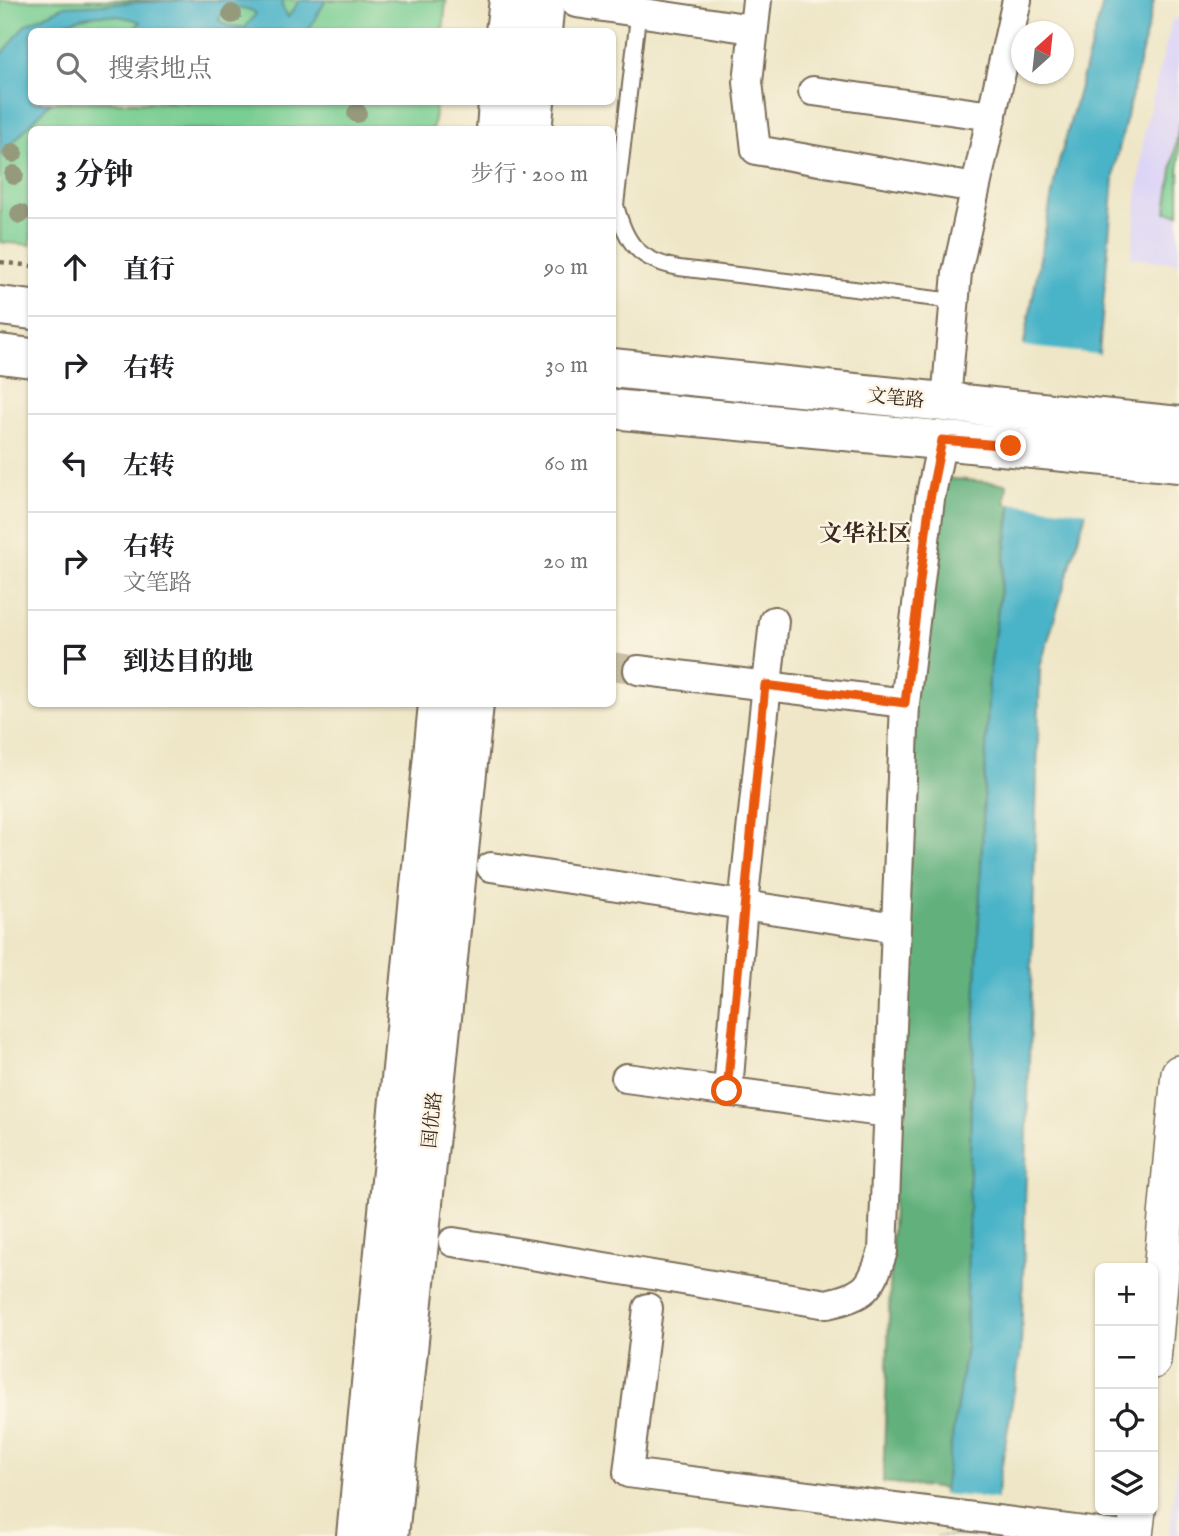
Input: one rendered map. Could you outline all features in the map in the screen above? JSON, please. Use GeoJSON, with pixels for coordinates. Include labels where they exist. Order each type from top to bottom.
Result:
{"type":"FeatureCollection","features":[{"type":"Feature","properties":{"kind":"main road"},"geometry":{"type":"LineString","coordinates":[[506,28],[509,0]]}},
{"type":"Feature","properties":{"kind":"main road"},"geometry":{"type":"LineString","coordinates":[[545,28],[561,2]]}},
{"type":"Feature","properties":{"kind":"main road"},"geometry":{"type":"LineString","coordinates":[[496,126],[498,105]]}},
{"type":"Feature","properties":{"kind":"main road"},"geometry":{"type":"LineString","coordinates":[[532,126],[535,105]]}},
{"type":"Feature","properties":{"kind":"main road"},"geometry":{"type":"LineString","coordinates":[[0,306],[28,310]]}},
{"type":"Feature","properties":{"kind":"main road"},"geometry":{"type":"LineString","coordinates":[[0,354],[28,358]]}},
{"type":"Feature","properties":{"kind":"main road","name":"文笔路"},"geometry":{"type":"LineString","coordinates":[[616,368],[1014,408],[1179,463]]}},
{"type":"Feature","properties":{"kind":"main road","name":"文笔路"},"geometry":{"type":"LineString","coordinates":[[616,409],[1011,446],[1055,465],[1103,437],[1179,426]]}},
{"type":"Feature","properties":{"kind":"main road","name":"国优路"},"geometry":{"type":"LineString","coordinates":[[356,1536],[438,707]]}},
{"type":"Feature","properties":{"kind":"main road","name":"国优路"},"geometry":{"type":"LineString","coordinates":[[389,1536],[474,707]]}},
{"type":"Feature","properties":{"kind":"street"},"geometry":{"type":"LineString","coordinates":[[757,0],[748,82],[756,150],[975,188]]}},
{"type":"Feature","properties":{"kind":"street"},"geometry":{"type":"LineString","coordinates":[[946,402],[957,272],[1017,0]]}},
{"type":"Feature","properties":{"kind":"street"},"geometry":{"type":"LineString","coordinates":[[561,2],[639,6],[752,29]]}},
{"type":"Feature","properties":{"kind":"street"},"geometry":{"type":"LineString","coordinates":[[813,91],[992,116]]}},
{"type":"Feature","properties":{"kind":"street"},"geometry":{"type":"LineString","coordinates":[[453,1242],[827,1304],[856,1297],[874,1278],[883,1251],[905,703],[930,499],[942,440]]}},
{"type":"Feature","properties":{"kind":"street"},"geometry":{"type":"LineString","coordinates":[[727,1091],[765,685],[774,621]]}},
{"type":"Feature","properties":{"kind":"street"},"geometry":{"type":"LineString","coordinates":[[638,670],[905,703]]}},
{"type":"Feature","properties":{"kind":"street"},"geometry":{"type":"LineString","coordinates":[[491,867],[896,928]]}},
{"type":"Feature","properties":{"kind":"street"},"geometry":{"type":"LineString","coordinates":[[1158,1326],[1174,1198],[1179,1073]]}},
{"type":"Feature","properties":{"kind":"street"},"geometry":{"type":"LineString","coordinates":[[626,1078],[889,1113]]}},
{"type":"Feature","properties":{"kind":"street"},"geometry":{"type":"LineString","coordinates":[[648,1308],[628,1473],[1123,1536]]}},
{"type":"Feature","properties":{"kind":"street"},"geometry":{"type":"LineString","coordinates":[[1135,1536],[1137,1515]]}},
{"type":"Feature","properties":{"kind":"lane"},"geometry":{"type":"LineString","coordinates":[[639,6],[616,205],[623,234],[638,251],[654,263],[679,268],[954,301]]}},
{"type":"Feature","properties":{"kind":"path"},"geometry":{"type":"LineString","coordinates":[[0,262],[28,266]]}},
{"type":"Feature","properties":{"kind":"shaded area"},"geometry":{"type":"Polygon","coordinates":[[[1179,18],[1179,263],[1131,258],[1144,133],[1172,19],[1179,18]]]}},
{"type":"Feature","properties":{"kind":"shaded area"},"geometry":{"type":"Polygon","coordinates":[[[1179,1450],[1179,1536],[1169,1536],[1179,1450]]]}},
{"type":"Feature","properties":{"kind":"green space"},"geometry":{"type":"Polygon","coordinates":[[[0,0],[446,0],[443,28],[28,28],[28,105],[436,105],[433,126],[28,126],[28,245],[0,242],[0,0]]]}},
{"type":"Feature","properties":{"kind":"green space"},"geometry":{"type":"Polygon","coordinates":[[[1179,123],[1179,214],[1166,212],[1179,123]]]}},
{"type":"Feature","properties":{"kind":"green space"},"geometry":{"type":"Polygon","coordinates":[[[944,478],[1007,484],[1005,502],[1011,503],[989,678],[971,1108],[966,1347],[945,1489],[883,1482],[911,704],[944,478]]]}},
{"type":"Feature","properties":{"kind":"water"},"geometry":{"type":"Polygon","coordinates":[[[184,0],[283,0],[282,6],[288,17],[300,0],[326,0],[310,28],[245,28],[134,28],[141,22],[120,16],[99,15],[78,18],[58,27],[60,28],[28,28],[28,105],[48,105],[0,156],[0,57],[25,25],[65,6],[184,0]],[[235,8],[224,12],[218,19],[226,25],[245,28],[256,14],[251,10],[235,8]]]}},
{"type":"Feature","properties":{"kind":"water"},"geometry":{"type":"Polygon","coordinates":[[[1104,0],[1154,0],[1115,166],[1085,516],[1040,667],[1021,1349],[990,1536],[937,1536],[966,1347],[971,1108],[989,678],[1011,511],[1024,344],[1056,173],[1104,0]]]}},
{"type":"Feature","properties":{"kind":"pier"},"geometry":{"type":"Polygon","coordinates":[[[1021,346],[1104,355],[1089,512],[1008,503],[1021,346]]]}},
{"type":"Feature","properties":{"kind":"pier"},"geometry":{"type":"Polygon","coordinates":[[[940,1494],[1000,1499],[994,1536],[933,1536],[940,1494]]]}},
{"type":"Feature","properties":{"kind":"tunnel"},"geometry":{"type":"LineString","coordinates":[[616,667],[638,670]]}},
{"type":"Feature","properties":{"kind":"district","name":"文华社区"},"geometry":{"type":"Point","coordinates":[865,533]}},
{"type":"Feature","properties":{"kind":"route"},"geometry":{"type":"LineString","coordinates":[[727,1091],[765,685],[905,703],[930,499],[942,440],[1011,446]]}}]}
